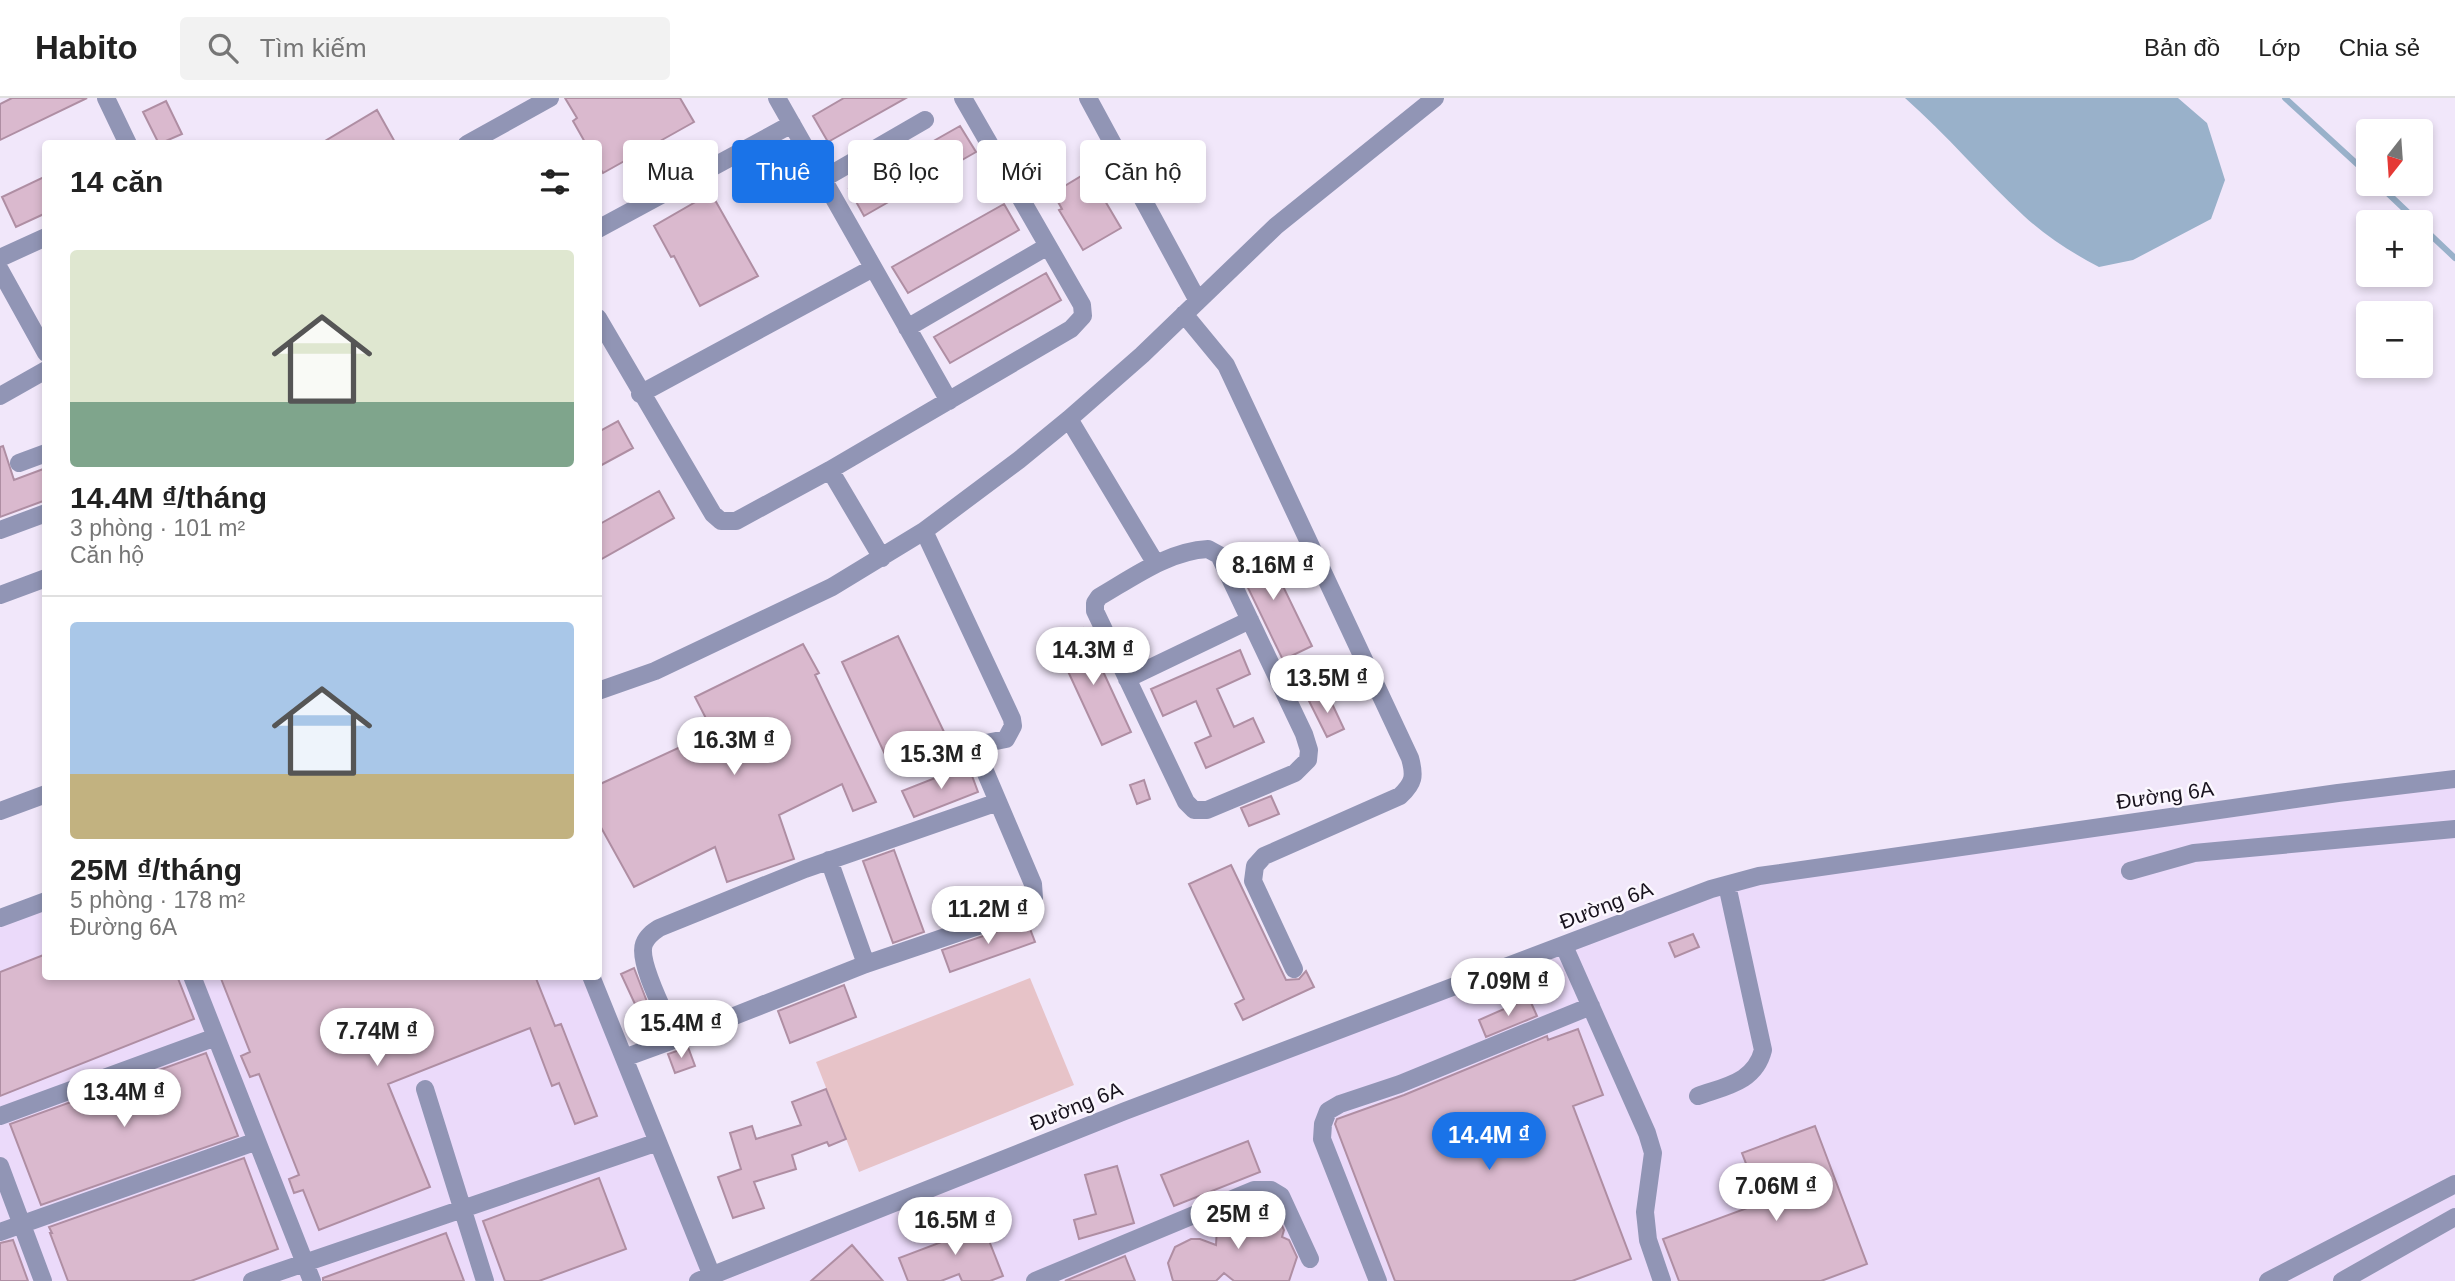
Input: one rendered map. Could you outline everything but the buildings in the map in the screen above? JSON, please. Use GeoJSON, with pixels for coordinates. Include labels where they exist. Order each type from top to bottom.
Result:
{"type":"FeatureCollection","features":[{"type":"Feature","properties":{"kind":"street"},"geometry":{"type":"LineString","coordinates":[[106,98],[126,140]]}},
{"type":"Feature","properties":{"kind":"street"},"geometry":{"type":"LineString","coordinates":[[497,137],[550,98]]}},
{"type":"Feature","properties":{"kind":"street"},"geometry":{"type":"LineString","coordinates":[[602,325],[640,394],[713,514],[721,521],[736,521],[830,470],[1071,329],[1083,316],[1082,305],[963,98]]}},
{"type":"Feature","properties":{"kind":"street"},"geometry":{"type":"LineString","coordinates":[[1088,98],[1198,301]]}},
{"type":"Feature","properties":{"kind":"street"},"geometry":{"type":"LineString","coordinates":[[602,686],[654,671],[832,587],[924,531],[1069,419],[1276,226],[1435,98]]}},
{"type":"Feature","properties":{"kind":"street"},"geometry":{"type":"LineString","coordinates":[[781,99],[801,140]]}},
{"type":"Feature","properties":{"kind":"street"},"geometry":{"type":"LineString","coordinates":[[834,173],[925,120]]}},
{"type":"Feature","properties":{"kind":"street"},"geometry":{"type":"LineString","coordinates":[[602,227],[792,124]]}},
{"type":"Feature","properties":{"kind":"street"},"geometry":{"type":"LineString","coordinates":[[834,199],[949,401]]}},
{"type":"Feature","properties":{"kind":"street"},"geometry":{"type":"LineString","coordinates":[[0,258],[42,239]]}},
{"type":"Feature","properties":{"kind":"street"},"geometry":{"type":"LineString","coordinates":[[907,328],[1048,246]]}},
{"type":"Feature","properties":{"kind":"street"},"geometry":{"type":"LineString","coordinates":[[640,394],[873,268]]}},
{"type":"Feature","properties":{"kind":"street"},"geometry":{"type":"LineString","coordinates":[[0,270],[42,346]]}},
{"type":"Feature","properties":{"kind":"street"},"geometry":{"type":"LineString","coordinates":[[1184,314],[1226,365],[1410,758],[1415,774],[1412,785],[1400,796],[1264,856],[1255,866],[1253,881],[1294,968]]}},
{"type":"Feature","properties":{"kind":"street"},"geometry":{"type":"LineString","coordinates":[[0,396],[42,379]]}},
{"type":"Feature","properties":{"kind":"street"},"geometry":{"type":"LineString","coordinates":[[1069,419],[1156,564]]}},
{"type":"Feature","properties":{"kind":"street"},"geometry":{"type":"LineString","coordinates":[[19,463],[42,454]]}},
{"type":"Feature","properties":{"kind":"street"},"geometry":{"type":"LineString","coordinates":[[830,470],[882,558]]}},
{"type":"Feature","properties":{"kind":"street"},"geometry":{"type":"LineString","coordinates":[[0,530],[42,514]]}},
{"type":"Feature","properties":{"kind":"street"},"geometry":{"type":"LineString","coordinates":[[624,1058],[866,964],[1025,910],[1034,898],[1033,884],[979,757],[979,749],[986,743],[1006,739],[1013,726],[1012,719],[924,531]]}},
{"type":"Feature","properties":{"kind":"street"},"geometry":{"type":"LineString","coordinates":[[1208,549],[1219,555],[1304,734],[1309,750],[1308,760],[1294,773],[1207,810],[1194,810],[1186,802],[1095,611],[1095,603],[1099,597],[1156,564],[1195,550],[1208,549]]}},
{"type":"Feature","properties":{"kind":"street"},"geometry":{"type":"LineString","coordinates":[[0,595],[42,579]]}},
{"type":"Feature","properties":{"kind":"street"},"geometry":{"type":"LineString","coordinates":[[1127,679],[1250,620]]}},
{"type":"Feature","properties":{"kind":"street","name":"Đường 6A"},"geometry":{"type":"LineString","coordinates":[[708,1279],[1125,1111],[1727,885],[1773,874],[2339,793],[2455,779]]}},
{"type":"Feature","properties":{"kind":"street"},"geometry":{"type":"LineString","coordinates":[[0,811],[42,795]]}},
{"type":"Feature","properties":{"kind":"street"},"geometry":{"type":"LineString","coordinates":[[676,1039],[643,961],[643,946],[649,935],[702,909],[829,860],[998,802]]}},
{"type":"Feature","properties":{"kind":"street"},"geometry":{"type":"LineString","coordinates":[[2130,871],[2194,853],[2455,829]]}},
{"type":"Feature","properties":{"kind":"street"},"geometry":{"type":"LineString","coordinates":[[829,860],[866,964]]}},
{"type":"Feature","properties":{"kind":"street"},"geometry":{"type":"LineString","coordinates":[[1698,1096],[1746,1078],[1759,1064],[1763,1050],[1727,885]]}},
{"type":"Feature","properties":{"kind":"street"},"geometry":{"type":"LineString","coordinates":[[0,918],[42,902]]}},
{"type":"Feature","properties":{"kind":"street"},"geometry":{"type":"LineString","coordinates":[[1564,946],[1647,1133],[1653,1153],[1645,1212],[1648,1240],[1662,1281]]}},
{"type":"Feature","properties":{"kind":"street"},"geometry":{"type":"LineString","coordinates":[[194,980],[312,1281]]}},
{"type":"Feature","properties":{"kind":"street"},"geometry":{"type":"LineString","coordinates":[[593,980],[658,1142],[708,1279]]}},
{"type":"Feature","properties":{"kind":"street"},"geometry":{"type":"LineString","coordinates":[[1378,1281],[1322,1139],[1322,1124],[1328,1111],[1591,1006]]}},
{"type":"Feature","properties":{"kind":"street"},"geometry":{"type":"LineString","coordinates":[[0,1116],[216,1037]]}},
{"type":"Feature","properties":{"kind":"street"},"geometry":{"type":"LineString","coordinates":[[425,1089],[485,1281]]}},
{"type":"Feature","properties":{"kind":"street"},"geometry":{"type":"LineString","coordinates":[[0,1232],[257,1142]]}},
{"type":"Feature","properties":{"kind":"street"},"geometry":{"type":"LineString","coordinates":[[252,1281],[658,1142]]}},
{"type":"Feature","properties":{"kind":"street"},"geometry":{"type":"LineString","coordinates":[[0,1166],[43,1281]]}},
{"type":"Feature","properties":{"kind":"street"},"geometry":{"type":"LineString","coordinates":[[2268,1281],[2455,1184]]}},
{"type":"Feature","properties":{"kind":"street"},"geometry":{"type":"LineString","coordinates":[[1035,1281],[1254,1190],[1271,1189],[1281,1196],[1310,1259]]}},
{"type":"Feature","properties":{"kind":"street"},"geometry":{"type":"LineString","coordinates":[[2342,1281],[2455,1217]]}},
{"type":"Feature","properties":{"kind":"shaded area"},"geometry":{"type":"Polygon","coordinates":[[[2455,786],[2455,1281],[0,1281],[0,925],[42,909],[42,980],[585,980],[703,1272],[1118,1121],[1716,894],[1761,883],[2455,786]]]}},
{"type":"Feature","properties":{"kind":"shaded area"},"geometry":{"type":"Polygon","coordinates":[[[1030,978],[1074,1085],[859,1172],[816,1062],[1030,978]]]}},
{"type":"Feature","properties":{"kind":"water"},"geometry":{"type":"Polygon","coordinates":[[[1905,98],[2178,98],[2207,123],[2225,180],[2211,219],[2133,260],[2099,267],[2060,244],[2032,223],[1905,98]]]}},
{"type":"Feature","properties":{"kind":"waterway"},"geometry":{"type":"LineString","coordinates":[[2285,98],[2356,163]]}},
{"type":"Feature","properties":{"kind":"waterway"},"geometry":{"type":"LineString","coordinates":[[2391,196],[2405,210]]}},
{"type":"Feature","properties":{"kind":"waterway"},"geometry":{"type":"LineString","coordinates":[[2433,237],[2455,258]]}}]}
